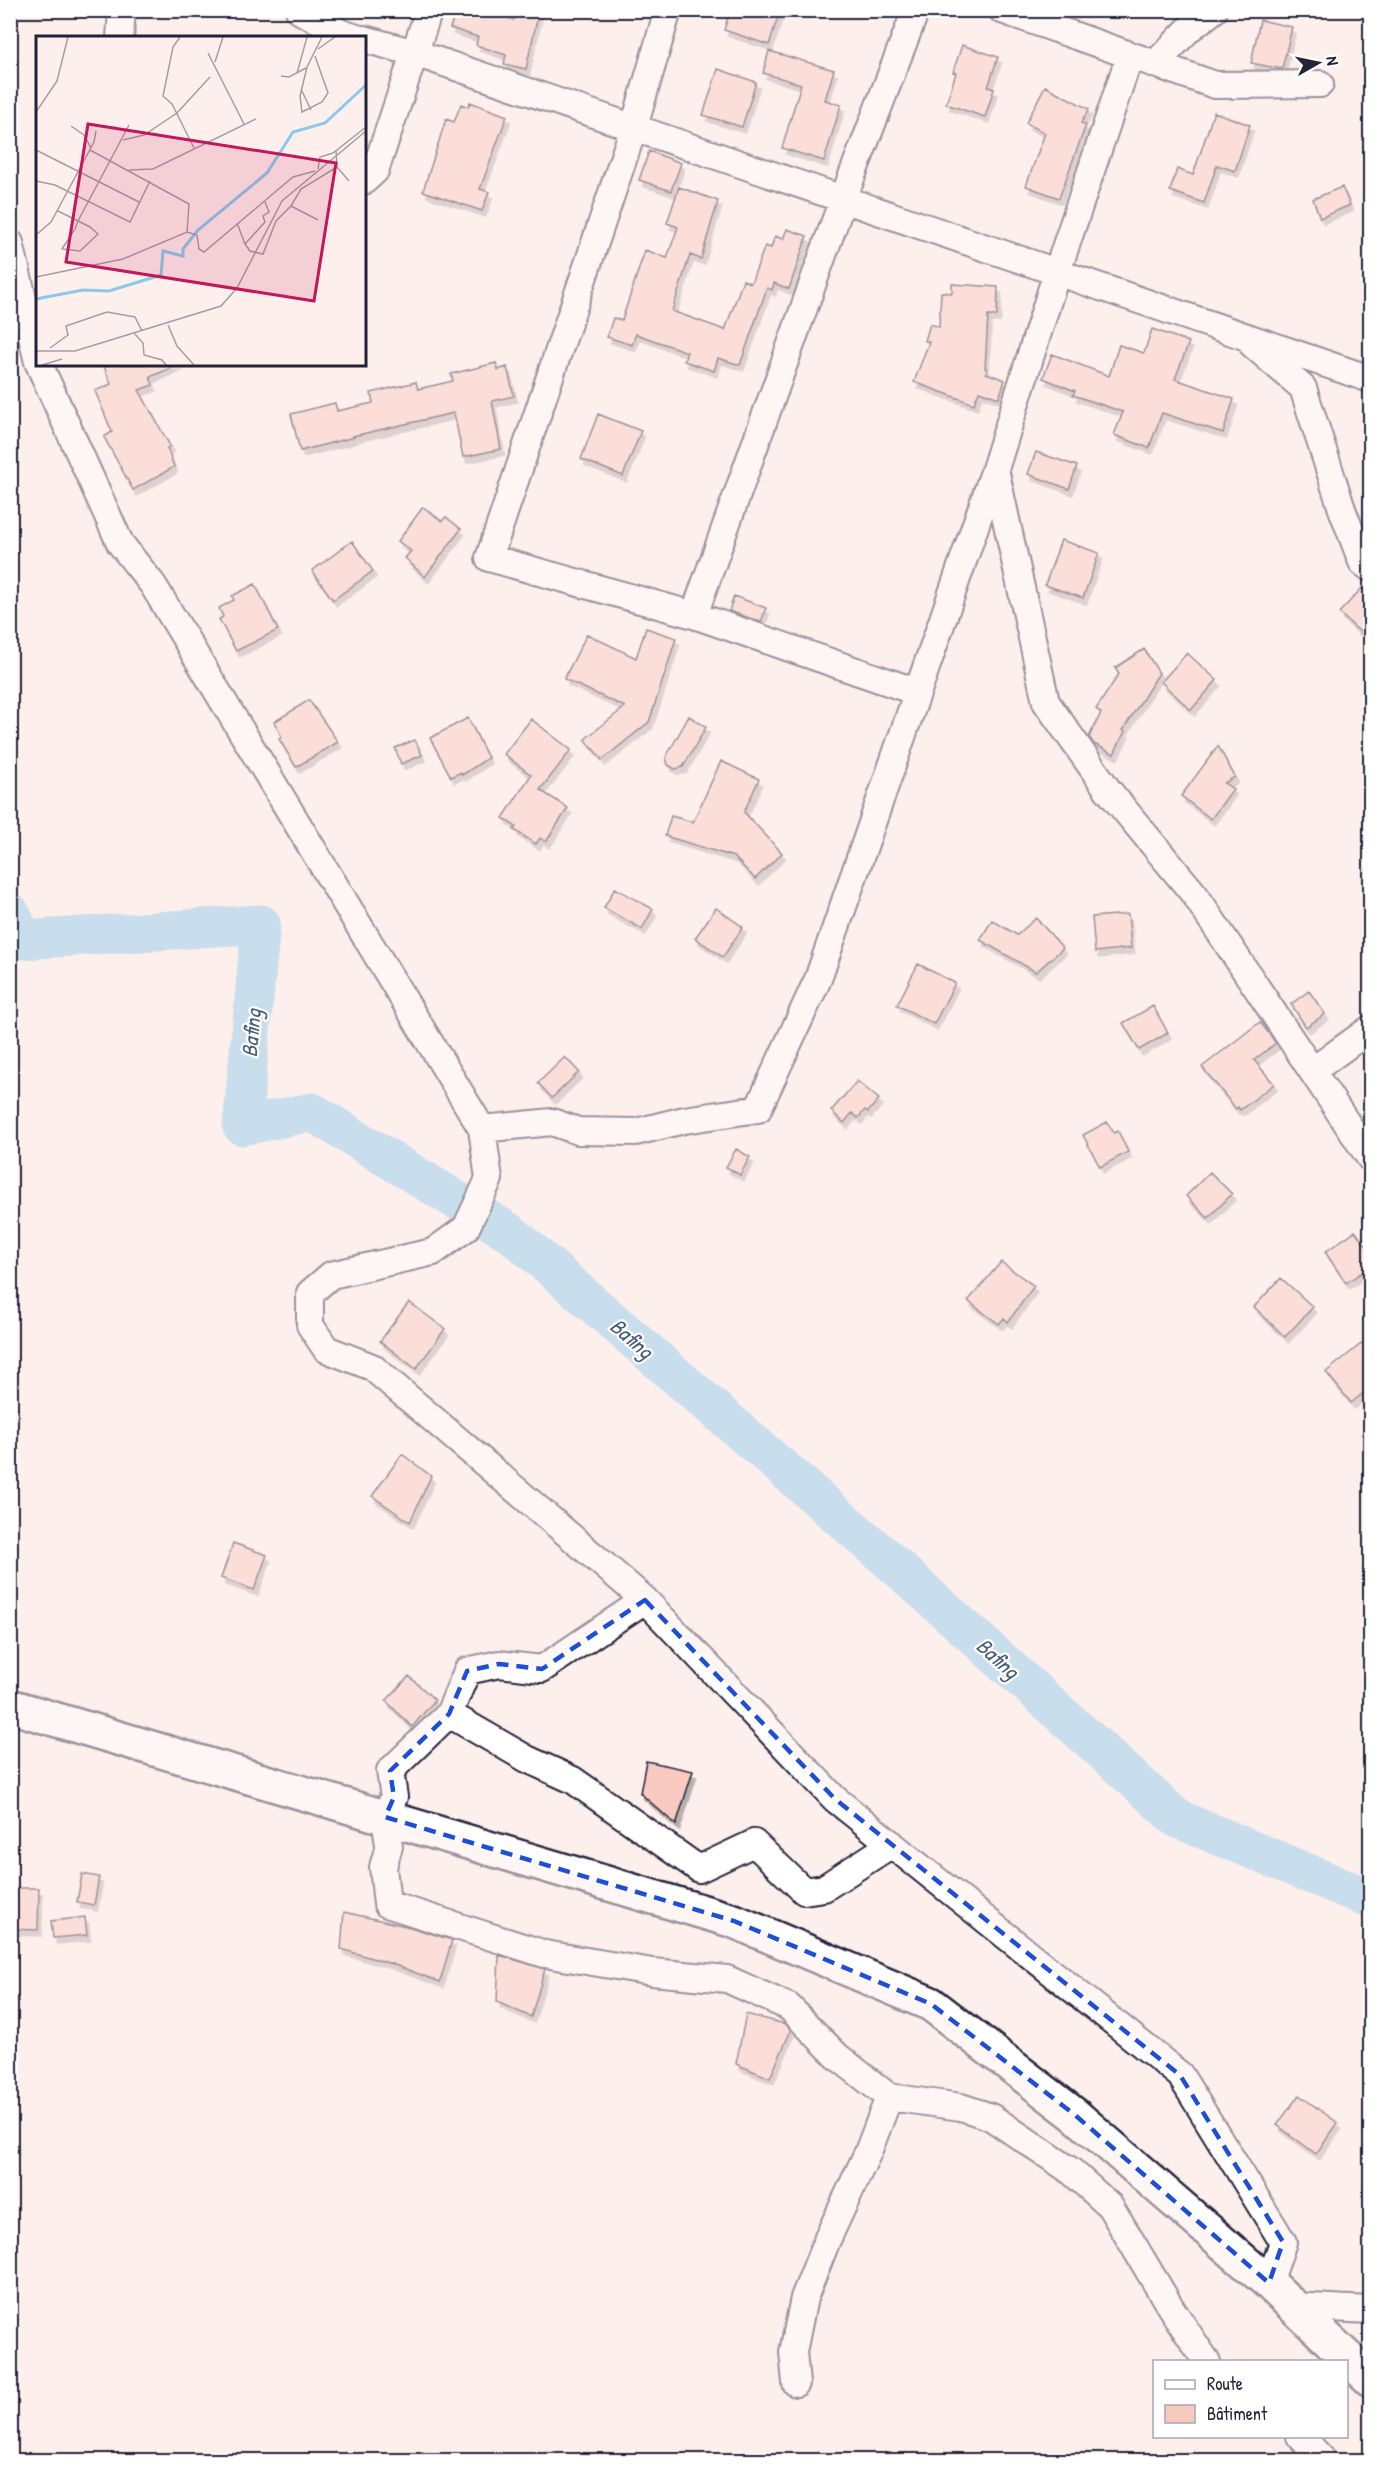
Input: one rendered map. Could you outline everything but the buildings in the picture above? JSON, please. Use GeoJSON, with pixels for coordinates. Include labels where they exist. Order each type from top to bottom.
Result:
{"type":"FeatureCollection","features":[{"type":"Feature","properties":{"kind":"main road"},"geometry":{"type":"LineString","coordinates":[[10,1706],[735,1921],[931,2004],[1076,2115],[1269,2283],[1371,2379]]}},
{"type":"Feature","properties":{"kind":"street"},"geometry":{"type":"LineString","coordinates":[[120,36],[122,10]]}},
{"type":"Feature","properties":{"kind":"street"},"geometry":{"type":"LineString","coordinates":[[298,10],[351,36]]}},
{"type":"Feature","properties":{"kind":"street"},"geometry":{"type":"LineString","coordinates":[[366,179],[375,171],[429,10]]}},
{"type":"Feature","properties":{"kind":"street"},"geometry":{"type":"LineString","coordinates":[[668,10],[634,128],[489,558],[694,615],[917,692]]}},
{"type":"Feature","properties":{"kind":"street"},"geometry":{"type":"LineString","coordinates":[[694,615],[843,199],[916,10]]}},
{"type":"Feature","properties":{"kind":"street"},"geometry":{"type":"LineString","coordinates":[[1002,10],[1215,85],[1320,84]]}},
{"type":"Feature","properties":{"kind":"street"},"geometry":{"type":"LineString","coordinates":[[1155,64],[1189,29],[1214,10]]}},
{"type":"Feature","properties":{"kind":"street"},"geometry":{"type":"LineString","coordinates":[[366,40],[415,53],[1371,379]]}},
{"type":"Feature","properties":{"kind":"street"},"geometry":{"type":"LineString","coordinates":[[482,1129],[552,1122],[578,1131],[636,1132],[684,1120],[758,1109],[818,978],[994,469],[1130,55]]}},
{"type":"Feature","properties":{"kind":"street"},"geometry":{"type":"LineString","coordinates":[[10,243],[36,354]]}},
{"type":"Feature","properties":{"kind":"street"},"geometry":{"type":"LineString","coordinates":[[1241,334],[1304,388],[1342,509],[1362,562],[1371,568]]}},
{"type":"Feature","properties":{"kind":"street"},"geometry":{"type":"LineString","coordinates":[[39,366],[120,543],[153,585],[482,1129],[489,1179],[466,1228],[433,1252],[331,1275],[310,1293],[310,1325],[326,1350],[372,1367],[645,1600],[836,1799],[1180,2075],[1283,2242],[1269,2283]]}},
{"type":"Feature","properties":{"kind":"street"},"geometry":{"type":"LineString","coordinates":[[994,469],[1046,702],[1108,790],[1195,895],[1371,1158]]}},
{"type":"Feature","properties":{"kind":"street"},"geometry":{"type":"LineString","coordinates":[[1312,1071],[1371,1029]]}},
{"type":"Feature","properties":{"kind":"street"},"geometry":{"type":"LineString","coordinates":[[645,1600],[542,1669],[499,1664],[467,1671],[449,1714],[390,1771],[394,1797],[385,1817],[389,1845],[382,1867],[387,1904],[546,1954],[652,1972],[727,1979],[789,2007],[837,2056],[889,2097],[961,2107],[991,2117],[1071,2171],[1110,2206],[1171,2308],[1206,2360]]}},
{"type":"Feature","properties":{"kind":"street"},"geometry":{"type":"LineString","coordinates":[[449,1714],[527,1759],[573,1780],[699,1869],[754,1843],[804,1891],[824,1888],[892,1845]]}},
{"type":"Feature","properties":{"kind":"street"},"geometry":{"type":"LineString","coordinates":[[796,2383],[793,2352],[804,2298],[827,2240],[868,2152],[889,2097]]}},
{"type":"Feature","properties":{"kind":"street"},"geometry":{"type":"LineString","coordinates":[[1291,2306],[1371,2310]]}},
{"type":"Feature","properties":{"kind":"street"},"geometry":{"type":"LineString","coordinates":[[1302,2438],[1323,2460]]}},
{"type":"Feature","properties":{"kind":"highlighted area"},"geometry":{"type":"Polygon","coordinates":[[[645,1600],[835,1799],[1180,2075],[1283,2242],[1269,2283],[1075,2115],[931,2004],[734,1921],[385,1817],[394,1797],[390,1771],[449,1714],[467,1671],[499,1664],[542,1669],[645,1600]]]}},
{"type":"Feature","properties":{"kind":"waterway","name":"Bafing"},"geometry":{"type":"LineString","coordinates":[[10,912],[24,940],[261,924],[242,1126],[312,1112],[512,1234],[890,1561],[1178,1819],[1370,1899]]}}]}
